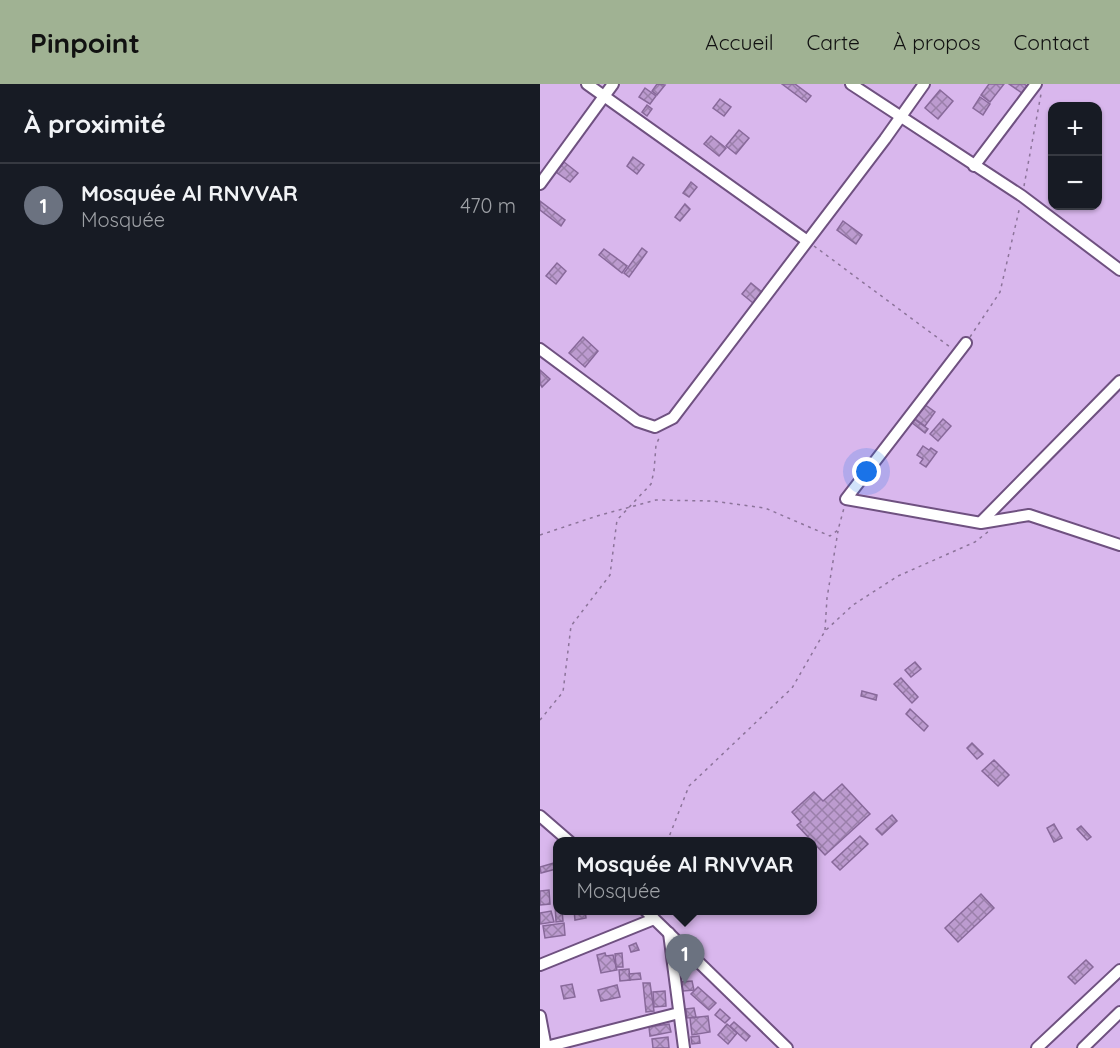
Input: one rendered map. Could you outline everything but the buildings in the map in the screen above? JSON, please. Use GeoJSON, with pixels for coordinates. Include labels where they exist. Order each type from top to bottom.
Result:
{"type":"FeatureCollection","features":[{"type":"Feature","properties":{"kind":"street"},"geometry":{"type":"LineString","coordinates":[[587,84],[806,240]]}},
{"type":"Feature","properties":{"kind":"street"},"geometry":{"type":"LineString","coordinates":[[540,184],[613,84]]}},
{"type":"Feature","properties":{"kind":"street"},"geometry":{"type":"LineString","coordinates":[[851,84],[1022,196],[1120,270]]}},
{"type":"Feature","properties":{"kind":"street"},"geometry":{"type":"LineString","coordinates":[[540,350],[637,421],[655,427],[673,418],[924,84]]}},
{"type":"Feature","properties":{"kind":"street"},"geometry":{"type":"LineString","coordinates":[[974,166],[1036,84]]}},
{"type":"Feature","properties":{"kind":"street"},"geometry":{"type":"LineString","coordinates":[[966,343],[846,499],[981,522],[1029,515],[1120,545]]}},
{"type":"Feature","properties":{"kind":"street"},"geometry":{"type":"LineString","coordinates":[[981,522],[1120,381]]}},
{"type":"Feature","properties":{"kind":"street"},"geometry":{"type":"LineString","coordinates":[[540,816],[564,837]]}},
{"type":"Feature","properties":{"kind":"street"},"geometry":{"type":"LineString","coordinates":[[650,915],[787,1048]]}},
{"type":"Feature","properties":{"kind":"street"},"geometry":{"type":"LineString","coordinates":[[540,965],[654,919]]}},
{"type":"Feature","properties":{"kind":"street"},"geometry":{"type":"LineString","coordinates":[[669,933],[684,1048]]}},
{"type":"Feature","properties":{"kind":"street"},"geometry":{"type":"LineString","coordinates":[[1037,1048],[1120,970]]}},
{"type":"Feature","properties":{"kind":"street"},"geometry":{"type":"LineString","coordinates":[[1083,1048],[1120,1011]]}},
{"type":"Feature","properties":{"kind":"street"},"geometry":{"type":"LineString","coordinates":[[540,1016],[544,1048],[679,1013]]}},
{"type":"Feature","properties":{"kind":"path"},"geometry":{"type":"LineString","coordinates":[[966,343],[1000,292],[1022,196],[1041,95]]}},
{"type":"Feature","properties":{"kind":"path"},"geometry":{"type":"LineString","coordinates":[[806,240],[959,354]]}},
{"type":"Feature","properties":{"kind":"path"},"geometry":{"type":"LineString","coordinates":[[540,720],[563,692],[571,626],[610,575],[617,520],[651,484],[656,445],[661,435]]}},
{"type":"Feature","properties":{"kind":"path"},"geometry":{"type":"LineString","coordinates":[[825,631],[826,598],[846,499]]}},
{"type":"Feature","properties":{"kind":"path"},"geometry":{"type":"LineString","coordinates":[[540,535],[656,500],[712,501],[765,508],[830,536],[838,530]]}},
{"type":"Feature","properties":{"kind":"path"},"geometry":{"type":"LineString","coordinates":[[669,837],[689,786],[792,688],[825,631],[853,605],[898,576],[975,542],[991,530]]}},
{"type":"Feature","properties":{"kind":"place","name":"Mosquée Al RNVVAR"},"geometry":{"type":"Point","coordinates":[685,984]}}]}
